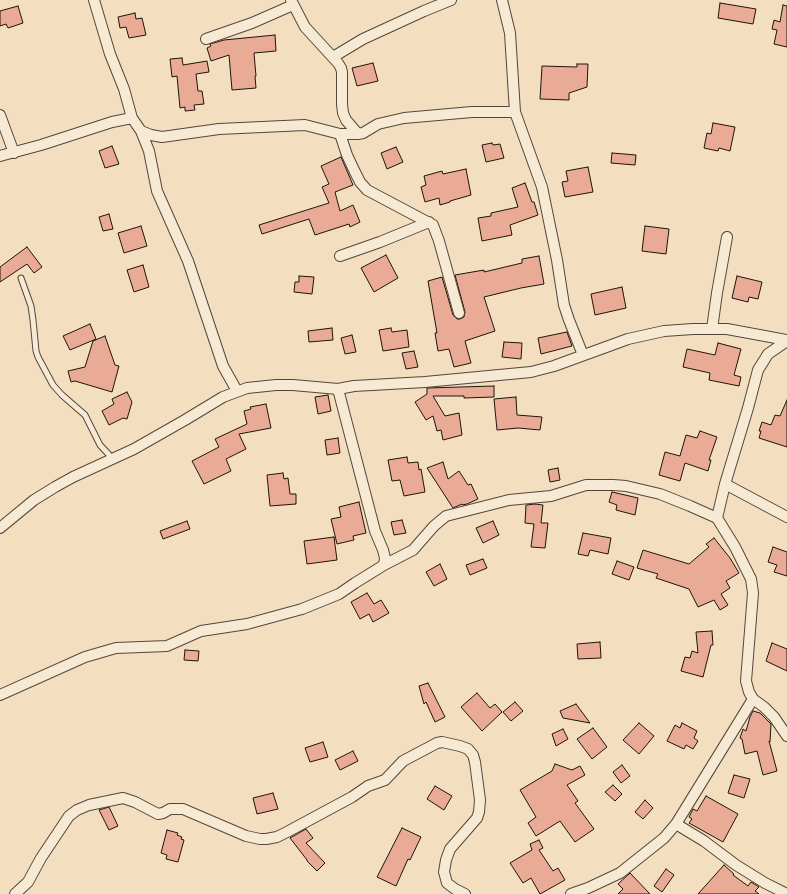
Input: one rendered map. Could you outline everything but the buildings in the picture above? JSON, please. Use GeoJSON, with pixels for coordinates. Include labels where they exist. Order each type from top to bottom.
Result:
{"type":"FeatureCollection","features":[{"type":"Feature","properties":{"kind":"street"},"geometry":{"type":"LineString","coordinates":[[94,0],[110,54],[124,89],[132,118],[141,131],[149,151],[157,191],[188,261],[223,366],[237,391]]}},
{"type":"Feature","properties":{"kind":"street"},"geometry":{"type":"LineString","coordinates":[[333,57],[363,39],[451,0]]}},
{"type":"Feature","properties":{"kind":"street"},"geometry":{"type":"LineString","coordinates":[[502,0],[510,33],[515,112],[542,187],[564,305],[583,355]]}},
{"type":"Feature","properties":{"kind":"street"},"geometry":{"type":"LineString","coordinates":[[206,39],[252,23],[292,3],[305,27],[338,63],[342,72],[342,104],[344,113],[346,120],[358,134]]}},
{"type":"Feature","properties":{"kind":"street"},"geometry":{"type":"LineString","coordinates":[[141,131],[162,138],[219,130],[305,125],[340,134],[358,134],[363,133],[378,124],[404,118],[472,112],[515,112]]}},
{"type":"Feature","properties":{"kind":"street"},"geometry":{"type":"LineString","coordinates":[[0,116],[14,153]]}},
{"type":"Feature","properties":{"kind":"street"},"geometry":{"type":"LineString","coordinates":[[0,156],[14,153],[101,125],[132,118]]}},
{"type":"Feature","properties":{"kind":"street"},"geometry":{"type":"LineString","coordinates":[[340,134],[354,170],[360,182],[367,190],[429,222],[435,230],[459,314]]}},
{"type":"Feature","properties":{"kind":"street"},"geometry":{"type":"LineString","coordinates":[[340,256],[429,222]]}},
{"type":"Feature","properties":{"kind":"street"},"geometry":{"type":"LineString","coordinates":[[712,329],[716,293],[727,237]]}},
{"type":"Feature","properties":{"kind":"street"},"geometry":{"type":"LineString","coordinates":[[0,528],[34,500],[55,487],[113,459],[185,420],[223,397],[247,388],[293,385],[338,389],[354,386],[433,381],[531,372],[554,366],[628,339],[664,331],[727,329],[787,341]]}},
{"type":"Feature","properties":{"kind":"street"},"geometry":{"type":"LineString","coordinates":[[717,518],[725,484],[758,370],[768,354],[787,341]]}},
{"type":"Feature","properties":{"kind":"street"},"geometry":{"type":"LineString","coordinates":[[338,389],[375,531],[383,550],[385,558],[384,565]]}},
{"type":"Feature","properties":{"kind":"street"},"geometry":{"type":"LineString","coordinates":[[725,484],[787,517]]}},
{"type":"Feature","properties":{"kind":"street"},"geometry":{"type":"LineString","coordinates":[[0,695],[86,657],[116,648],[167,646],[200,631],[247,624],[302,609],[328,600],[355,582],[413,550],[440,520],[449,514],[509,500],[551,496],[586,486],[626,486],[660,494],[717,518],[735,547],[751,579],[753,593],[746,681],[749,692],[753,699],[774,717],[787,736]]}},
{"type":"Feature","properties":{"kind":"street"},"geometry":{"type":"LineString","coordinates":[[571,894],[620,873],[664,838],[676,824],[753,699]]}},
{"type":"Feature","properties":{"kind":"street"},"geometry":{"type":"LineString","coordinates":[[15,894],[28,882],[41,858],[70,816],[76,810],[89,805],[123,798],[135,802],[158,814],[174,808],[183,809],[246,836],[266,839],[277,837],[352,797],[368,786],[385,780],[403,761],[437,743],[442,742],[468,749],[473,755],[475,762],[480,800],[479,812],[477,818],[450,849],[444,872],[447,883],[465,894]]}},
{"type":"Feature","properties":{"kind":"street"},"geometry":{"type":"LineString","coordinates":[[676,824],[704,841],[736,865],[786,894]]}},
{"type":"Feature","properties":{"kind":"lane"},"geometry":{"type":"LineString","coordinates":[[21,278],[30,306],[38,357],[54,385],[85,415],[100,445],[113,459]]}}]}
